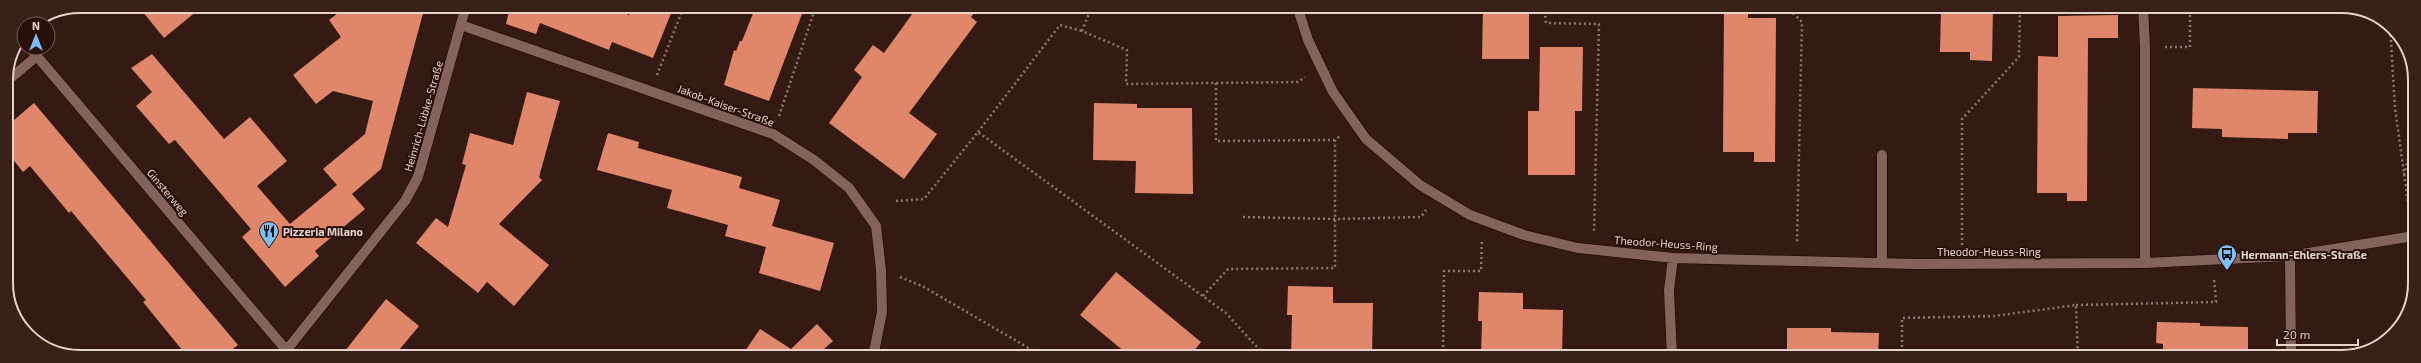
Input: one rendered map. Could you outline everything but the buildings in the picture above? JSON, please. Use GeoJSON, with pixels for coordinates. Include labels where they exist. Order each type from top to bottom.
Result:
{"type":"FeatureCollection","features":[{"type":"Feature","properties":{"kind":"street","name":"Heinrich-Lübke-Straße"},"geometry":{"type":"LineString","coordinates":[[288,350],[405,201],[415,183],[433,128],[464,13]]}},
{"type":"Feature","properties":{"kind":"street","name":"Theodor-Heuss-Ring"},"geometry":{"type":"LineString","coordinates":[[1299,13],[1308,40],[1333,92],[1355,124],[1366,139],[1420,185],[1470,215],[1524,235],[1578,248],[1673,258],[1963,264],[2145,263],[2290,256],[2408,237]]}},
{"type":"Feature","properties":{"kind":"street"},"geometry":{"type":"LineString","coordinates":[[2142,13],[2145,46],[2145,263]]}},
{"type":"Feature","properties":{"kind":"street","name":"Jakob-Kaiser-Straße"},"geometry":{"type":"LineString","coordinates":[[461,25],[773,134],[814,160],[849,188],[876,226],[881,270],[882,312],[874,350]]}},
{"type":"Feature","properties":{"kind":"street"},"geometry":{"type":"LineString","coordinates":[[13,74],[29,56]]}},
{"type":"Feature","properties":{"kind":"street","name":"Ginsterweg"},"geometry":{"type":"LineString","coordinates":[[36,56],[282,350]]}},
{"type":"Feature","properties":{"kind":"street"},"geometry":{"type":"LineString","coordinates":[[1882,156],[1882,263]]}},
{"type":"Feature","properties":{"kind":"street"},"geometry":{"type":"LineString","coordinates":[[2290,256],[2291,350]]}},
{"type":"Feature","properties":{"kind":"street"},"geometry":{"type":"LineString","coordinates":[[1672,350],[1669,290],[1673,258]]}},
{"type":"Feature","properties":{"kind":"path"},"geometry":{"type":"LineString","coordinates":[[651,91],[681,13]]}},
{"type":"Feature","properties":{"kind":"path"},"geometry":{"type":"LineString","coordinates":[[773,134],[814,13]]}},
{"type":"Feature","properties":{"kind":"path"},"geometry":{"type":"LineString","coordinates":[[1082,31],[1089,13]]}},
{"type":"Feature","properties":{"kind":"path"},"geometry":{"type":"LineString","coordinates":[[1545,13],[1546,23],[1599,24],[1593,250]]}},
{"type":"Feature","properties":{"kind":"path"},"geometry":{"type":"LineString","coordinates":[[1793,13],[1802,22],[1796,260]]}},
{"type":"Feature","properties":{"kind":"path"},"geometry":{"type":"LineString","coordinates":[[1963,264],[1962,119],[2019,57],[2020,13]]}},
{"type":"Feature","properties":{"kind":"path"},"geometry":{"type":"LineString","coordinates":[[2145,46],[2190,47],[2190,13]]}},
{"type":"Feature","properties":{"kind":"path"},"geometry":{"type":"LineString","coordinates":[[896,201],[924,199],[978,132],[1060,25],[1082,31],[1127,50],[1126,84],[1298,82],[1321,68]]}},
{"type":"Feature","properties":{"kind":"path"},"geometry":{"type":"LineString","coordinates":[[2391,36],[2395,108],[2403,178],[2408,204]]}},
{"type":"Feature","properties":{"kind":"path"},"geometry":{"type":"LineString","coordinates":[[1216,83],[1216,141],[1335,140],[1355,124]]}},
{"type":"Feature","properties":{"kind":"path"},"geometry":{"type":"LineString","coordinates":[[978,132],[1226,313],[1260,350]]}},
{"type":"Feature","properties":{"kind":"path"},"geometry":{"type":"LineString","coordinates":[[1203,296],[1228,269],[1335,268],[1335,140]]}},
{"type":"Feature","properties":{"kind":"path"},"geometry":{"type":"LineString","coordinates":[[2403,178],[2408,159]]}},
{"type":"Feature","properties":{"kind":"path"},"geometry":{"type":"LineString","coordinates":[[1243,217],[1335,219],[1421,217],[1437,196]]}},
{"type":"Feature","properties":{"kind":"path"},"geometry":{"type":"LineString","coordinates":[[1443,350],[1444,271],[1481,271],[1482,219]]}},
{"type":"Feature","properties":{"kind":"path"},"geometry":{"type":"LineString","coordinates":[[1902,350],[1902,318],[1994,316],[2076,305],[2216,302],[2212,260]]}},
{"type":"Feature","properties":{"kind":"path"},"geometry":{"type":"LineString","coordinates":[[881,270],[924,286],[1032,350]]}},
{"type":"Feature","properties":{"kind":"path"},"geometry":{"type":"LineString","coordinates":[[2076,305],[2078,350]]}},
{"type":"Feature","properties":{"kind":"place","name":"Pizzeria Milano"},"geometry":{"type":"Point","coordinates":[269,248]}},
{"type":"Feature","properties":{"kind":"place","name":"Hermann-Ehlers-Straße"},"geometry":{"type":"Point","coordinates":[2227,271]}}]}
